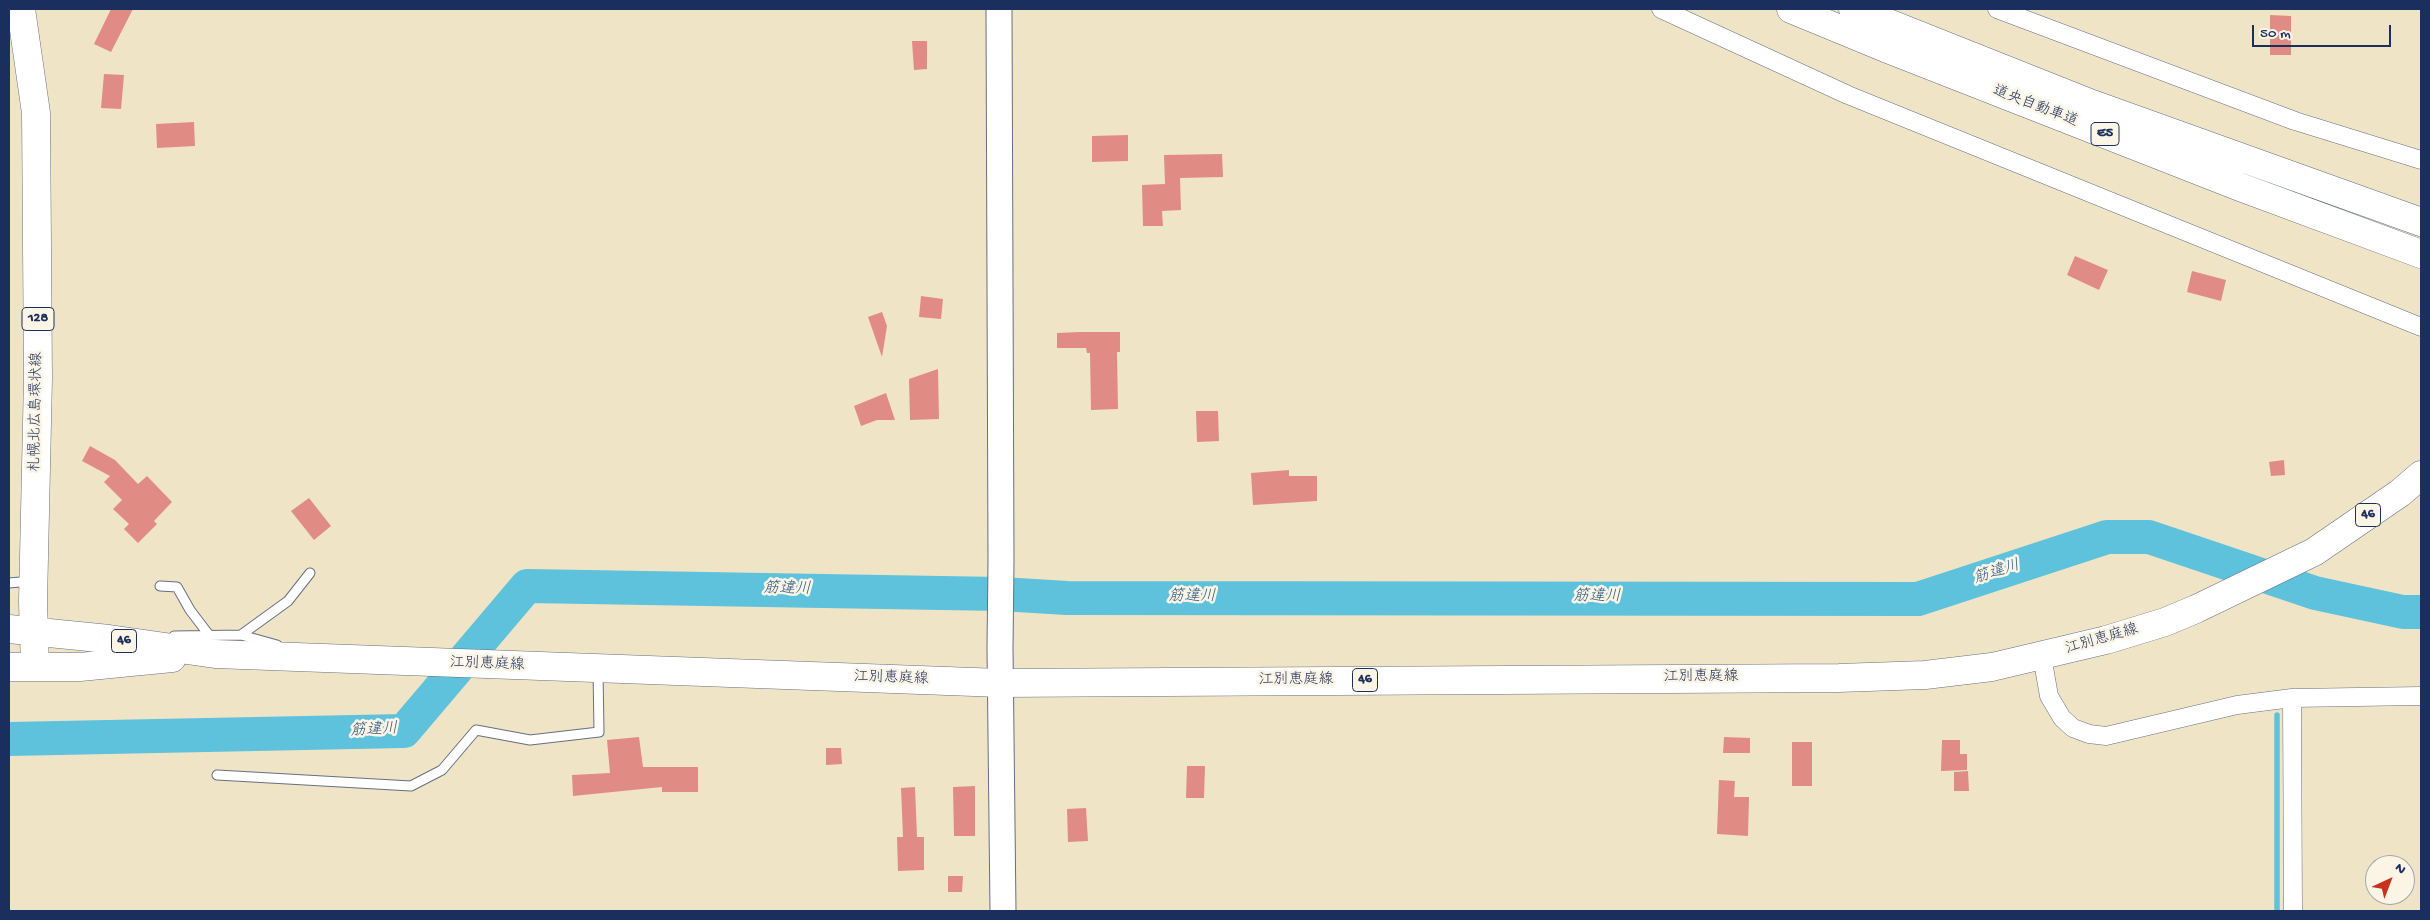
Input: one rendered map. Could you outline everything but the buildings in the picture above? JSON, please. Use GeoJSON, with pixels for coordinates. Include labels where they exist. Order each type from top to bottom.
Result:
{"type":"FeatureCollection","features":[{"type":"Feature","properties":{"kind":"main road","name":"札幌北広島環状線"},"geometry":{"type":"LineString","coordinates":[[21,9],[36,113],[38,378],[21,582],[22,667]]}},
{"type":"Feature","properties":{"kind":"main road","name":"道央自動車道"},"geometry":{"type":"LineString","coordinates":[[1791,9],[2240,187],[2421,254]]}},
{"type":"Feature","properties":{"kind":"main road","name":"道央自動車道"},"geometry":{"type":"LineString","coordinates":[[1853,9],[2092,104],[2421,222]]}},
{"type":"Feature","properties":{"kind":"main road","name":"江別恵庭線"},"geometry":{"type":"LineString","coordinates":[[21,630],[109,639],[212,644],[326,659],[1000,683],[1839,678],[1925,675],[1992,668],[2106,640],[2165,622],[2314,552],[2400,494],[2421,476]]}},
{"type":"Feature","properties":{"kind":"main road","name":"江別恵庭線"},"geometry":{"type":"LineString","coordinates":[[22,667],[80,667],[212,644]]}},
{"type":"Feature","properties":{"kind":"street"},"geometry":{"type":"LineString","coordinates":[[999,9],[1000,683],[1003,911]]}},
{"type":"Feature","properties":{"kind":"street"},"geometry":{"type":"LineString","coordinates":[[1661,9],[1848,95],[2421,327]]}},
{"type":"Feature","properties":{"kind":"street"},"geometry":{"type":"LineString","coordinates":[[1997,9],[2295,121],[2421,160]]}},
{"type":"Feature","properties":{"kind":"street"},"geometry":{"type":"LineString","coordinates":[[2042,656],[2049,696],[2062,718],[2074,728],[2089,734],[2106,736],[2237,705],[2292,698],[2421,696]]}},
{"type":"Feature","properties":{"kind":"street"},"geometry":{"type":"LineString","coordinates":[[2292,698],[2293,911]]}},
{"type":"Feature","properties":{"kind":"lane"},"geometry":{"type":"LineString","coordinates":[[160,586],[177,587],[212,644],[241,635],[288,601],[310,573]]}},
{"type":"Feature","properties":{"kind":"lane"},"geometry":{"type":"LineString","coordinates":[[241,635],[326,659]]}},
{"type":"Feature","properties":{"kind":"lane"},"geometry":{"type":"LineString","coordinates":[[217,775],[411,786],[442,770],[476,730],[530,740],[600,732],[598,669]]}},
{"type":"Feature","properties":{"kind":"waterway","name":"筋違川"},"geometry":{"type":"LineString","coordinates":[[9,739],[404,731],[527,586],[1001,594],[1067,598],[1918,599],[2107,537],[2149,537],[2315,593],[2403,612],[2421,612]]}},
{"type":"Feature","properties":{"kind":"waterway"},"geometry":{"type":"LineString","coordinates":[[2277,715],[2277,911]]}}]}
